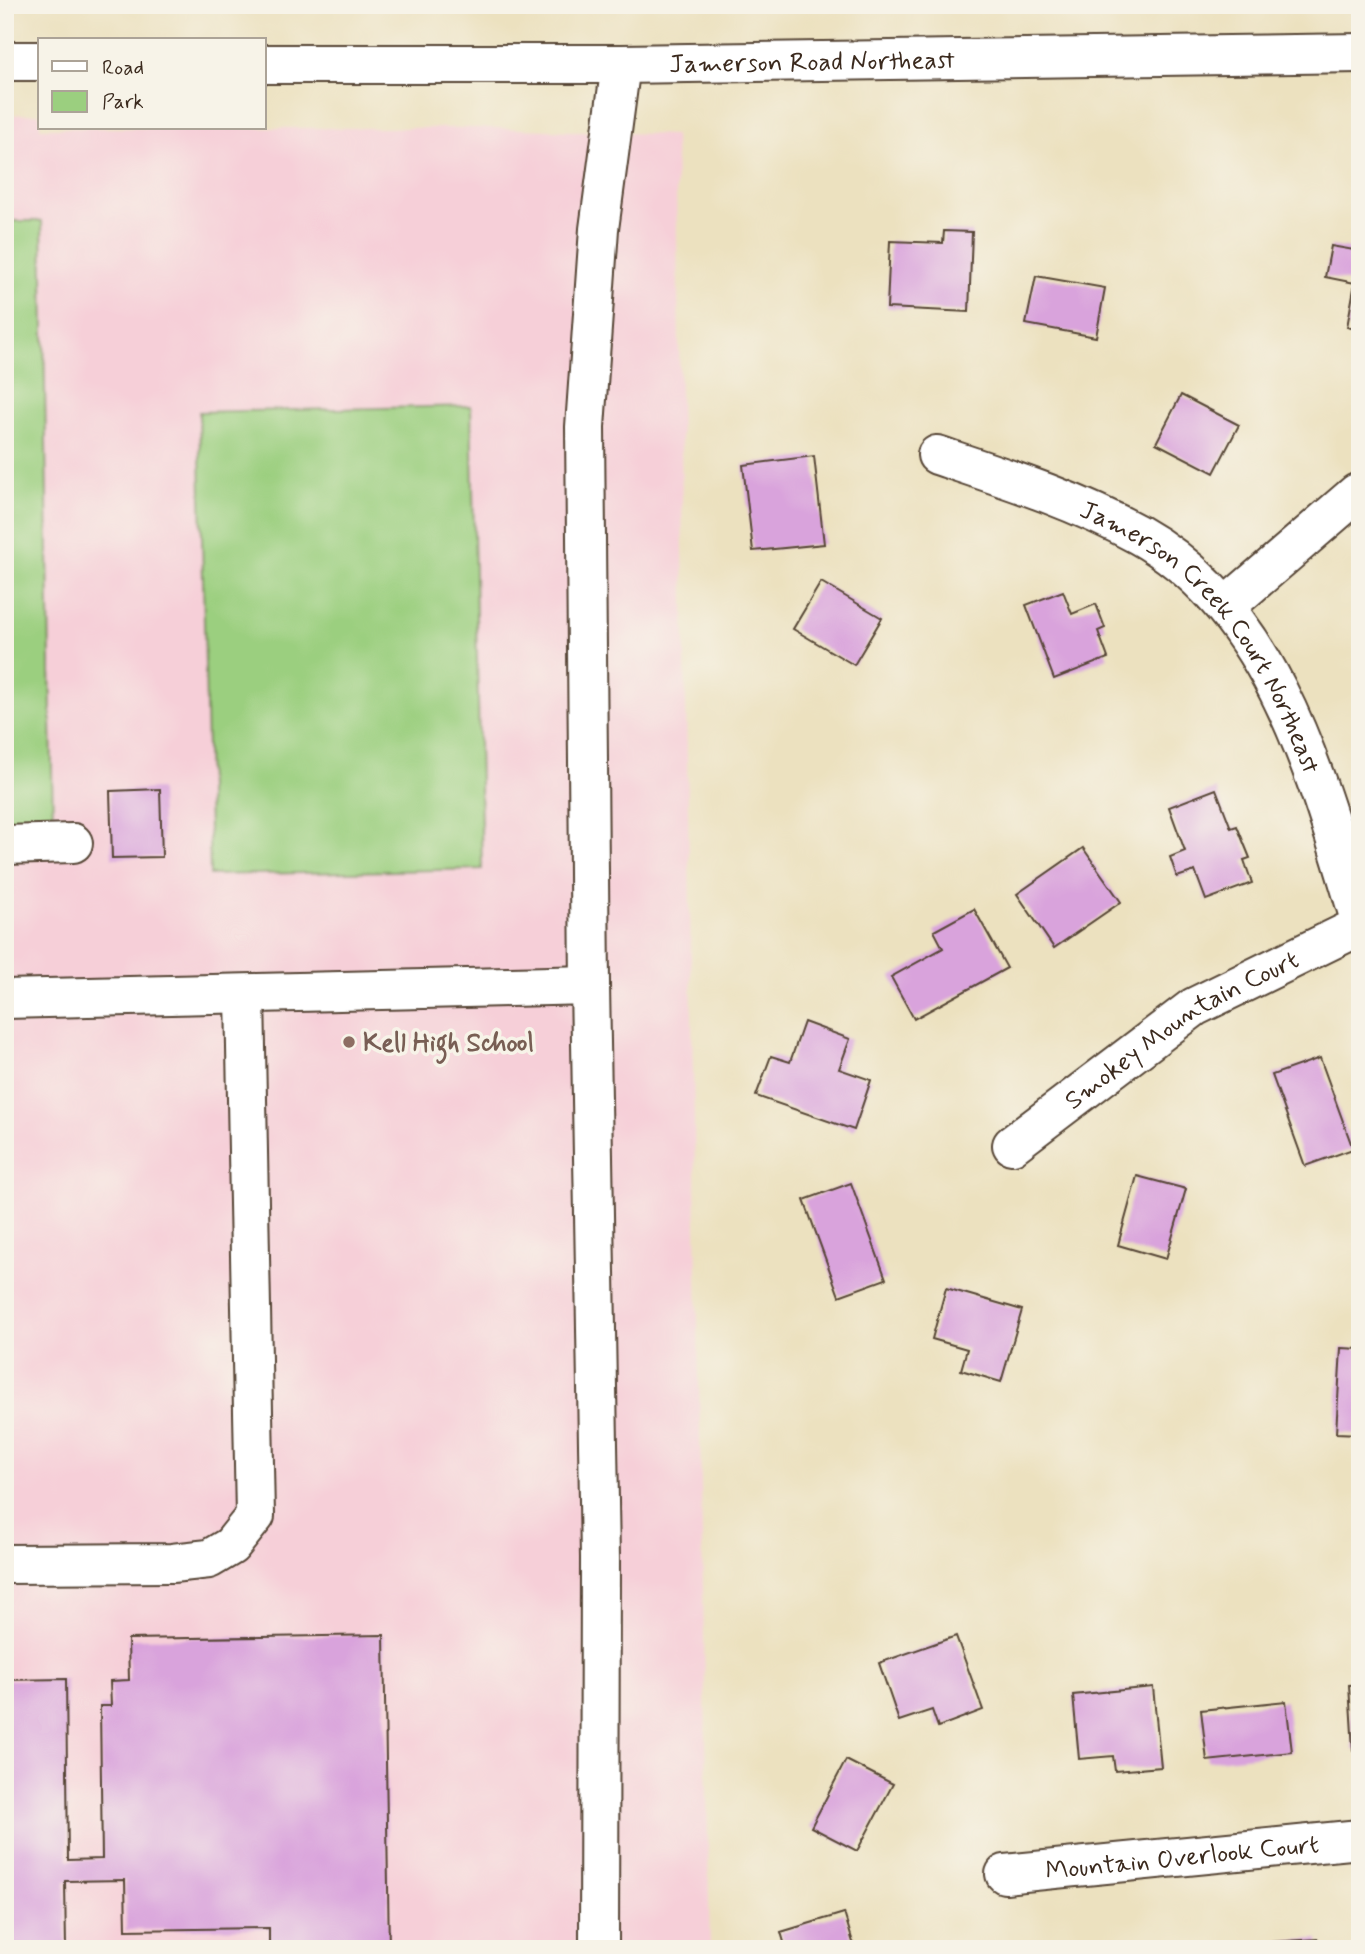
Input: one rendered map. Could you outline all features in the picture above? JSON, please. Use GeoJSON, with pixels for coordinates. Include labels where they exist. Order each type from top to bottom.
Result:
{"type":"FeatureCollection","features":[{"type":"Feature","properties":{"kind":"street","name":"Jamerson Road Northeast"},"geometry":{"type":"LineString","coordinates":[[266,64],[621,64],[1360,53]]}},
{"type":"Feature","properties":{"kind":"street"},"geometry":{"type":"LineString","coordinates":[[5,61],[38,61]]}},
{"type":"Feature","properties":{"kind":"street"},"geometry":{"type":"LineString","coordinates":[[599,1949],[600,1558],[590,985],[585,428],[599,229],[621,64]]}},
{"type":"Feature","properties":{"kind":"street","name":"Jamerson Creek Court Northeast"},"geometry":{"type":"LineString","coordinates":[[937,455],[1075,505],[1141,537],[1183,569],[1225,607],[1272,680],[1291,719],[1335,839],[1360,920]]}},
{"type":"Feature","properties":{"kind":"street"},"geometry":{"type":"LineString","coordinates":[[1225,607],[1357,493]]}},
{"type":"Feature","properties":{"kind":"street"},"geometry":{"type":"LineString","coordinates":[[5,845],[73,843]]}},
{"type":"Feature","properties":{"kind":"street","name":"Smokey Mountain Court"},"geometry":{"type":"LineString","coordinates":[[1012,1145],[1194,1007],[1360,926]]}},
{"type":"Feature","properties":{"kind":"street"},"geometry":{"type":"LineString","coordinates":[[5,999],[590,985]]}},
{"type":"Feature","properties":{"kind":"street"},"geometry":{"type":"LineString","coordinates":[[5,1564],[172,1563],[209,1559],[231,1546],[255,1516],[246,995]]}},
{"type":"Feature","properties":{"kind":"street","name":"Mountain Overlook Court"},"geometry":{"type":"LineString","coordinates":[[1006,1874],[1360,1839]]}},
{"type":"Feature","properties":{"kind":"shaded area","name":"Kell High School"},"geometry":{"type":"Polygon","coordinates":[[[38,114],[38,130],[494,128],[675,135],[710,1949],[5,1949],[5,115],[38,114]]]}},
{"type":"Feature","properties":{"kind":"green space"},"geometry":{"type":"Polygon","coordinates":[[[5,221],[42,221],[53,825],[5,826],[5,221]]]}},
{"type":"Feature","properties":{"kind":"green space"},"geometry":{"type":"Polygon","coordinates":[[[471,406],[482,869],[210,875],[199,412],[471,406]]]}},
{"type":"Feature","properties":{"kind":"building"},"geometry":{"type":"Polygon","coordinates":[[[944,231],[972,232],[969,312],[887,308],[890,241],[943,243],[944,231]]]}},
{"type":"Feature","properties":{"kind":"building"},"geometry":{"type":"Polygon","coordinates":[[[1331,246],[1360,251],[1360,330],[1347,327],[1355,283],[1325,277],[1331,246]]]}},
{"type":"Feature","properties":{"kind":"building"},"geometry":{"type":"Polygon","coordinates":[[[1036,276],[1105,288],[1096,337],[1026,324],[1036,276]]]}},
{"type":"Feature","properties":{"kind":"building"},"geometry":{"type":"Polygon","coordinates":[[[1181,395],[1239,425],[1214,473],[1156,443],[1181,395]]]}},
{"type":"Feature","properties":{"kind":"building"},"geometry":{"type":"Polygon","coordinates":[[[814,456],[824,544],[753,551],[743,465],[814,456]]]}},
{"type":"Feature","properties":{"kind":"building"},"geometry":{"type":"Polygon","coordinates":[[[821,582],[882,618],[854,665],[793,629],[821,582]]]}},
{"type":"Feature","properties":{"kind":"building"},"geometry":{"type":"Polygon","coordinates":[[[1063,591],[1072,614],[1096,604],[1105,628],[1098,631],[1108,658],[1054,679],[1026,605],[1063,591]]]}},
{"type":"Feature","properties":{"kind":"building"},"geometry":{"type":"Polygon","coordinates":[[[160,789],[162,857],[112,858],[110,791],[160,789]]]}},
{"type":"Feature","properties":{"kind":"building"},"geometry":{"type":"Polygon","coordinates":[[[1216,789],[1231,828],[1237,826],[1250,858],[1244,860],[1252,883],[1206,900],[1195,871],[1177,877],[1170,857],[1185,851],[1169,807],[1216,789]]]}},
{"type":"Feature","properties":{"kind":"building"},"geometry":{"type":"Polygon","coordinates":[[[1083,848],[1121,902],[1054,948],[1017,894],[1083,848]]]}},
{"type":"Feature","properties":{"kind":"building"},"geometry":{"type":"Polygon","coordinates":[[[974,909],[1007,968],[914,1019],[891,977],[943,948],[934,931],[974,909]]]}},
{"type":"Feature","properties":{"kind":"building"},"geometry":{"type":"Polygon","coordinates":[[[804,1022],[850,1039],[839,1069],[871,1080],[854,1130],[756,1096],[771,1056],[790,1062],[804,1022]]]}},
{"type":"Feature","properties":{"kind":"building"},"geometry":{"type":"Polygon","coordinates":[[[1320,1058],[1353,1149],[1305,1166],[1272,1075],[1320,1058]]]}},
{"type":"Feature","properties":{"kind":"building"},"geometry":{"type":"Polygon","coordinates":[[[1137,1176],[1186,1189],[1166,1259],[1118,1245],[1137,1176]]]}},
{"type":"Feature","properties":{"kind":"building"},"geometry":{"type":"Polygon","coordinates":[[[851,1183],[886,1279],[839,1296],[804,1200],[851,1183]]]}},
{"type":"Feature","properties":{"kind":"building"},"geometry":{"type":"Polygon","coordinates":[[[946,1288],[1022,1310],[1001,1382],[961,1370],[967,1349],[932,1339],[946,1288]]]}},
{"type":"Feature","properties":{"kind":"building"},"geometry":{"type":"Polygon","coordinates":[[[1341,1348],[1360,1349],[1360,1434],[1336,1433],[1341,1348]]]}},
{"type":"Feature","properties":{"kind":"building"},"geometry":{"type":"Polygon","coordinates":[[[384,1635],[389,1949],[269,1949],[269,1928],[126,1930],[125,1880],[65,1881],[66,1949],[5,1949],[5,1680],[66,1679],[68,1860],[102,1859],[100,1706],[111,1706],[110,1681],[129,1680],[128,1639],[384,1635]]]}},
{"type":"Feature","properties":{"kind":"building"},"geometry":{"type":"Polygon","coordinates":[[[956,1636],[983,1710],[938,1727],[932,1710],[899,1721],[879,1663],[956,1636]]]}},
{"type":"Feature","properties":{"kind":"building"},"geometry":{"type":"Polygon","coordinates":[[[1360,1684],[1360,1749],[1353,1750],[1349,1685],[1360,1684]]]}},
{"type":"Feature","properties":{"kind":"building"},"geometry":{"type":"Polygon","coordinates":[[[1153,1687],[1161,1767],[1115,1771],[1113,1756],[1079,1759],[1073,1695],[1153,1687]]]}},
{"type":"Feature","properties":{"kind":"building"},"geometry":{"type":"Polygon","coordinates":[[[1286,1701],[1292,1752],[1207,1761],[1201,1710],[1286,1701]]]}},
{"type":"Feature","properties":{"kind":"building"},"geometry":{"type":"Polygon","coordinates":[[[846,1760],[893,1784],[857,1851],[811,1827],[846,1760]]]}},
{"type":"Feature","properties":{"kind":"building"},"geometry":{"type":"Polygon","coordinates":[[[844,1913],[855,1949],[786,1949],[781,1932],[844,1913]]]}},
{"type":"Feature","properties":{"kind":"building"},"geometry":{"type":"Polygon","coordinates":[[[1318,1939],[1318,1949],[1222,1949],[1222,1945],[1318,1939]]]}},
{"type":"Feature","properties":{"kind":"place","name":"Kell High School"},"geometry":{"type":"Point","coordinates":[349,1042]}}]}
